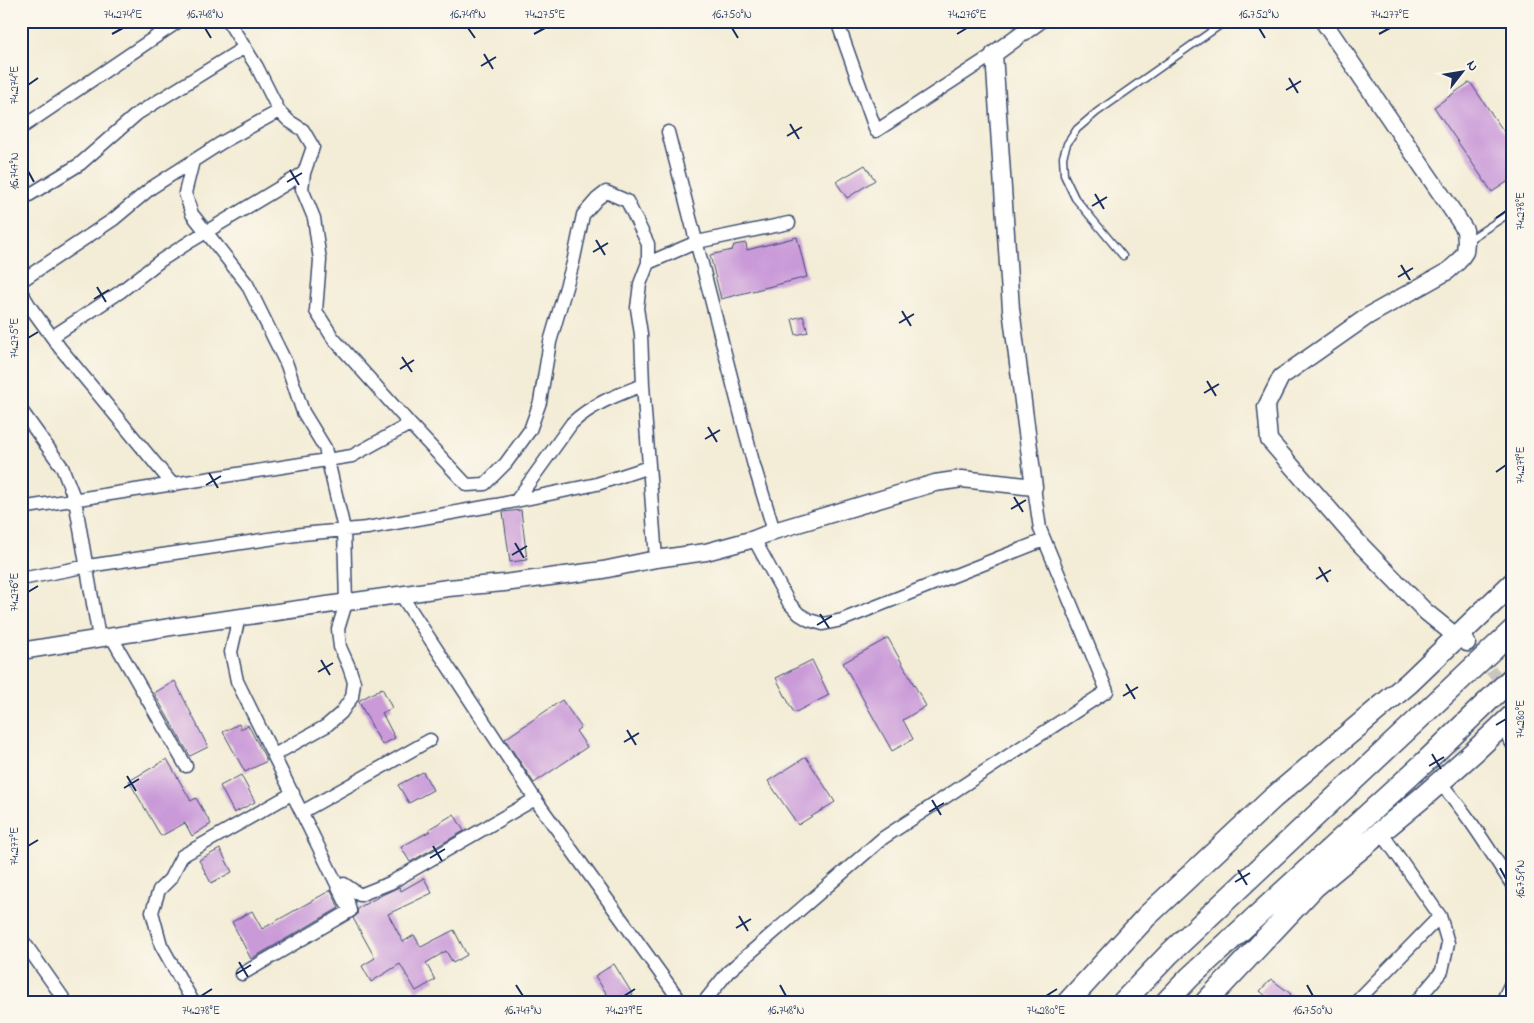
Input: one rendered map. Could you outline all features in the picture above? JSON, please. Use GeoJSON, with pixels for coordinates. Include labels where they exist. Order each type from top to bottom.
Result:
{"type":"FeatureCollection","features":[{"type":"Feature","properties":{"kind":"highway"},"geometry":{"type":"LineString","coordinates":[[1068,1002],[1147,916],[1273,798],[1462,640],[1513,583]]}},
{"type":"Feature","properties":{"kind":"highway"},"geometry":{"type":"LineString","coordinates":[[1123,1002],[1170,953],[1513,630]]}},
{"type":"Feature","properties":{"kind":"highway"},"geometry":{"type":"LineString","coordinates":[[1166,1002],[1190,977],[1424,763],[1513,677]]}},
{"type":"Feature","properties":{"kind":"highway"},"geometry":{"type":"LineString","coordinates":[[1206,1002],[1314,887],[1440,783],[1507,721]]}},
{"type":"Feature","properties":{"kind":"street"},"geometry":{"type":"LineString","coordinates":[[21,128],[179,21]]}},
{"type":"Feature","properties":{"kind":"street"},"geometry":{"type":"LineString","coordinates":[[228,21],[257,67],[279,111],[289,121],[303,130],[313,147],[304,173],[302,189],[314,218],[320,260],[316,311],[334,338],[467,485],[485,484],[506,463],[530,430],[540,402],[550,342],[573,263],[583,215],[596,199],[606,192],[628,201],[648,244],[648,264],[640,284],[638,308],[656,559]]}},
{"type":"Feature","properties":{"kind":"street"},"geometry":{"type":"LineString","coordinates":[[837,21],[876,131],[994,54],[1039,21]]}},
{"type":"Feature","properties":{"kind":"street"},"geometry":{"type":"LineString","coordinates":[[1323,21],[1465,230],[1465,252],[1448,271],[1368,316],[1281,377],[1266,407],[1269,440],[1357,541],[1426,612],[1462,640]]}},
{"type":"Feature","properties":{"kind":"street"},"geometry":{"type":"LineString","coordinates":[[21,200],[80,164],[137,114],[244,47]]}},
{"type":"Feature","properties":{"kind":"street"},"geometry":{"type":"LineString","coordinates":[[704,1002],[728,972],[883,838],[1108,691],[1040,529],[1011,309],[994,54]]}},
{"type":"Feature","properties":{"kind":"street"},"geometry":{"type":"LineString","coordinates":[[21,281],[114,219],[151,188],[221,143],[279,111]]}},
{"type":"Feature","properties":{"kind":"street"},"geometry":{"type":"LineString","coordinates":[[668,132],[753,462],[774,531]]}},
{"type":"Feature","properties":{"kind":"street"},"geometry":{"type":"LineString","coordinates":[[193,161],[185,193],[192,214],[247,284],[287,365],[303,412],[325,448],[344,529],[346,603],[338,629],[340,647],[350,667],[354,682],[352,697],[341,713],[326,726],[274,755]]}},
{"type":"Feature","properties":{"kind":"street"},"geometry":{"type":"LineString","coordinates":[[52,337],[207,231],[304,173]]}},
{"type":"Feature","properties":{"kind":"street"},"geometry":{"type":"LineString","coordinates":[[648,264],[696,242],[789,223]]}},
{"type":"Feature","properties":{"kind":"street"},"geometry":{"type":"LineString","coordinates":[[21,292],[52,337],[173,485]]}},
{"type":"Feature","properties":{"kind":"street"},"geometry":{"type":"LineString","coordinates":[[516,501],[572,423],[582,413],[601,402],[643,385]]}},
{"type":"Feature","properties":{"kind":"street"},"geometry":{"type":"LineString","coordinates":[[21,410],[62,467],[75,500],[105,637],[186,766]]}},
{"type":"Feature","properties":{"kind":"street"},"geometry":{"type":"LineString","coordinates":[[21,508],[352,456],[410,424]]}},
{"type":"Feature","properties":{"kind":"street"},"geometry":{"type":"LineString","coordinates":[[21,579],[88,566],[376,526],[516,501],[597,484],[649,467]]}},
{"type":"Feature","properties":{"kind":"street"},"geometry":{"type":"LineString","coordinates":[[21,651],[105,637],[448,588],[603,570],[656,559],[706,552],[754,539],[864,503],[962,479],[1034,488]]}},
{"type":"Feature","properties":{"kind":"street"},"geometry":{"type":"LineString","coordinates":[[754,539],[789,603],[799,614],[809,620],[823,624],[842,620],[1044,540]]}},
{"type":"Feature","properties":{"kind":"street"},"geometry":{"type":"LineString","coordinates":[[402,595],[535,799],[681,1002]]}},
{"type":"Feature","properties":{"kind":"street"},"geometry":{"type":"LineString","coordinates":[[239,618],[231,652],[237,681],[350,911]]}},
{"type":"Feature","properties":{"kind":"street"},"geometry":{"type":"LineString","coordinates":[[1507,721],[1513,745]]}},
{"type":"Feature","properties":{"kind":"street"},"geometry":{"type":"LineString","coordinates":[[302,812],[430,740]]}},
{"type":"Feature","properties":{"kind":"street"},"geometry":{"type":"LineString","coordinates":[[1440,783],[1453,797],[1513,886]]}},
{"type":"Feature","properties":{"kind":"street"},"geometry":{"type":"LineString","coordinates":[[193,1002],[161,945],[152,912],[159,890],[170,878],[182,856],[293,793]]}},
{"type":"Feature","properties":{"kind":"street"},"geometry":{"type":"LineString","coordinates":[[350,911],[344,884],[360,895],[390,883],[535,799]]}},
{"type":"Feature","properties":{"kind":"street"},"geometry":{"type":"LineString","coordinates":[[1381,832],[1440,916],[1448,943],[1442,971],[1416,1002]]}},
{"type":"Feature","properties":{"kind":"street"},"geometry":{"type":"LineString","coordinates":[[242,974],[350,911]]}},
{"type":"Feature","properties":{"kind":"street"},"geometry":{"type":"LineString","coordinates":[[1356,1002],[1440,916]]}},
{"type":"Feature","properties":{"kind":"street"},"geometry":{"type":"LineString","coordinates":[[22,942],[66,1002]]}},
{"type":"Feature","properties":{"kind":"street"},"geometry":{"type":"LineString","coordinates":[[1502,1002],[1513,979]]}},
{"type":"Feature","properties":{"kind":"lane"},"geometry":{"type":"LineString","coordinates":[[1123,256],[1075,198],[1064,175],[1063,157],[1067,144],[1077,130],[1097,112],[1226,21]]}},
{"type":"Feature","properties":{"kind":"lane"},"geometry":{"type":"LineString","coordinates":[[1466,242],[1513,211]]}},
{"type":"Feature","properties":{"kind":"building"},"geometry":{"type":"Polygon","coordinates":[[[1470,82],[1513,145],[1513,178],[1492,192],[1434,107],[1470,82]]]}},
{"type":"Feature","properties":{"kind":"building"},"geometry":{"type":"Polygon","coordinates":[[[865,165],[875,180],[847,198],[836,182],[865,165]]]}},
{"type":"Feature","properties":{"kind":"building"},"geometry":{"type":"Polygon","coordinates":[[[797,237],[807,277],[721,299],[710,255],[732,250],[734,245],[746,243],[747,250],[797,237]]]}},
{"type":"Feature","properties":{"kind":"building"},"geometry":{"type":"Polygon","coordinates":[[[803,316],[808,332],[796,335],[792,319],[803,316]]]}},
{"type":"Feature","properties":{"kind":"building"},"geometry":{"type":"Polygon","coordinates":[[[521,510],[527,560],[510,562],[503,512],[521,510]]]}},
{"type":"Feature","properties":{"kind":"building"},"geometry":{"type":"Polygon","coordinates":[[[888,638],[926,706],[903,720],[913,739],[892,751],[843,663],[888,638]]]}},
{"type":"Feature","properties":{"kind":"building"},"geometry":{"type":"Polygon","coordinates":[[[812,660],[829,695],[794,713],[776,678],[812,660]]]}},
{"type":"Feature","properties":{"kind":"building"},"geometry":{"type":"Polygon","coordinates":[[[175,681],[208,747],[190,756],[154,693],[175,681]]]}},
{"type":"Feature","properties":{"kind":"building"},"geometry":{"type":"Polygon","coordinates":[[[382,688],[392,708],[382,713],[395,738],[382,745],[359,702],[382,688]]]}},
{"type":"Feature","properties":{"kind":"building"},"geometry":{"type":"Polygon","coordinates":[[[562,700],[581,727],[576,731],[587,747],[534,783],[505,739],[562,700]]]}},
{"type":"Feature","properties":{"kind":"building"},"geometry":{"type":"Polygon","coordinates":[[[239,724],[241,729],[248,725],[267,761],[245,772],[223,732],[239,724]]]}},
{"type":"Feature","properties":{"kind":"building"},"geometry":{"type":"Polygon","coordinates":[[[806,757],[835,802],[798,825],[768,781],[806,757]]]}},
{"type":"Feature","properties":{"kind":"building"},"geometry":{"type":"Polygon","coordinates":[[[167,759],[191,801],[196,798],[211,824],[192,836],[185,823],[161,836],[129,781],[167,759]]]}},
{"type":"Feature","properties":{"kind":"building"},"geometry":{"type":"Polygon","coordinates":[[[423,772],[433,790],[409,803],[398,785],[423,772]]]}},
{"type":"Feature","properties":{"kind":"building"},"geometry":{"type":"Polygon","coordinates":[[[241,775],[255,802],[234,813],[220,786],[241,775]]]}},
{"type":"Feature","properties":{"kind":"building"},"geometry":{"type":"Polygon","coordinates":[[[454,814],[464,831],[410,862],[401,847],[430,831],[429,829],[454,814]]]}},
{"type":"Feature","properties":{"kind":"building"},"geometry":{"type":"Polygon","coordinates":[[[220,849],[232,872],[211,883],[199,860],[220,849]]]}},
{"type":"Feature","properties":{"kind":"building"},"geometry":{"type":"Polygon","coordinates":[[[424,878],[432,893],[388,914],[403,942],[414,935],[421,947],[454,930],[467,955],[453,963],[446,951],[426,963],[435,980],[416,991],[400,964],[371,982],[362,966],[375,958],[353,918],[357,915],[358,908],[399,887],[401,891],[424,878]]]}},
{"type":"Feature","properties":{"kind":"building"},"geometry":{"type":"Polygon","coordinates":[[[331,890],[339,908],[251,959],[232,922],[252,911],[262,929],[331,890]]]}},
{"type":"Feature","properties":{"kind":"building"},"geometry":{"type":"Polygon","coordinates":[[[614,964],[633,995],[621,1002],[612,1002],[595,976],[614,964]]]}},
{"type":"Feature","properties":{"kind":"building"},"geometry":{"type":"Polygon","coordinates":[[[1271,979],[1291,994],[1289,996],[1296,1002],[1273,1002],[1260,991],[1271,979]]]}},
{"type":"Feature","properties":{"kind":"tunnel"},"geometry":{"type":"LineString","coordinates":[[1467,643],[1508,690]]}}]}
